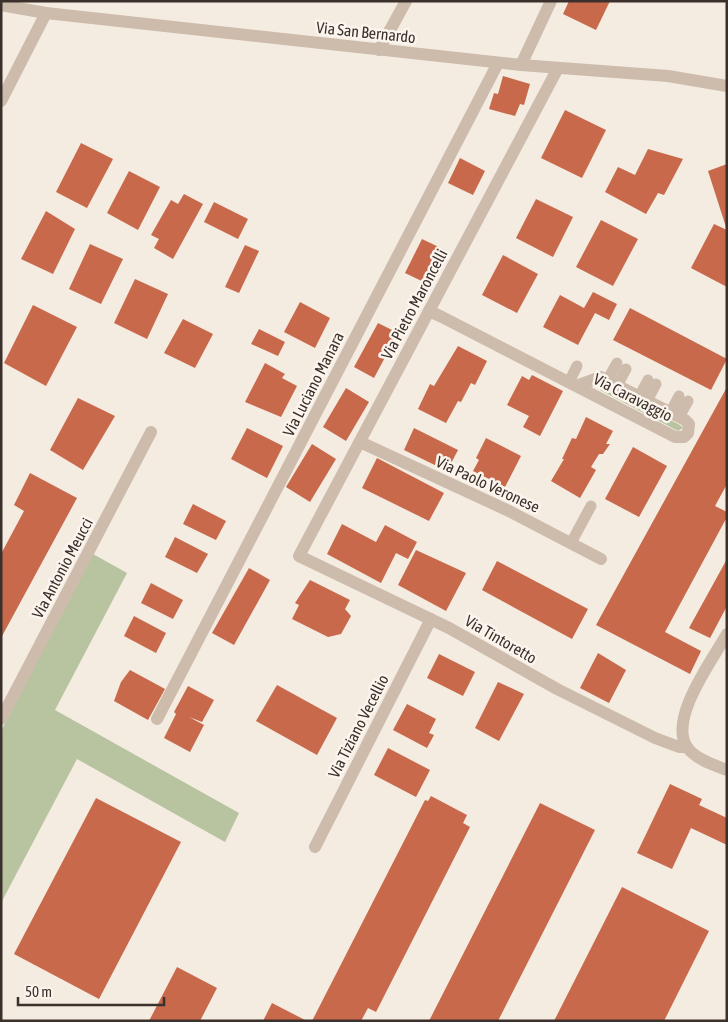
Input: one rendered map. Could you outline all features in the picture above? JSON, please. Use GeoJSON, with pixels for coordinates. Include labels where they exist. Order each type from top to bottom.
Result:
{"type":"FeatureCollection","features":[{"type":"Feature","properties":{"kind":"street"},"geometry":{"type":"LineString","coordinates":[[379,50],[406,1]]}},
{"type":"Feature","properties":{"kind":"street"},"geometry":{"type":"LineString","coordinates":[[521,66],[551,1]]}},
{"type":"Feature","properties":{"kind":"street","name":"Via San Bernardo"},"geometry":{"type":"LineString","coordinates":[[1,5],[46,13],[521,66],[668,76],[727,86]]}},
{"type":"Feature","properties":{"kind":"street"},"geometry":{"type":"LineString","coordinates":[[1,101],[46,13]]}},
{"type":"Feature","properties":{"kind":"street","name":"Via Luciano Manara"},"geometry":{"type":"LineString","coordinates":[[157,719],[498,63]]}},
{"type":"Feature","properties":{"kind":"street","name":"Via Pietro Maroncelli"},"geometry":{"type":"LineString","coordinates":[[299,556],[558,68]]}},
{"type":"Feature","properties":{"kind":"street","name":"Via Caravaggio"},"geometry":{"type":"LineString","coordinates":[[429,311],[572,384],[675,436],[684,437],[688,433],[689,424],[601,377],[572,384]]}},
{"type":"Feature","properties":{"kind":"street","name":"Via Antonio Meucci"},"geometry":{"type":"LineString","coordinates":[[1,719],[151,432]]}},
{"type":"Feature","properties":{"kind":"street","name":"Via Paolo Veronese"},"geometry":{"type":"LineString","coordinates":[[360,442],[602,558]]}},
{"type":"Feature","properties":{"kind":"street","name":"Via Tintoretto"},"geometry":{"type":"LineString","coordinates":[[299,556],[431,619],[557,690],[655,738],[679,747],[687,747]]}},
{"type":"Feature","properties":{"kind":"street","name":"Via Tiziano Vecellio"},"geometry":{"type":"LineString","coordinates":[[315,847],[431,619]]}},
{"type":"Feature","properties":{"kind":"street"},"geometry":{"type":"LineString","coordinates":[[727,634],[692,695],[682,720],[683,738],[687,747],[702,759],[727,770]]}},
{"type":"Feature","properties":{"kind":"lane"},"geometry":{"type":"LineString","coordinates":[[572,384],[577,366]]}},
{"type":"Feature","properties":{"kind":"lane"},"geometry":{"type":"LineString","coordinates":[[612,383],[622,366]]}},
{"type":"Feature","properties":{"kind":"lane"},"geometry":{"type":"LineString","coordinates":[[643,399],[652,382]]}},
{"type":"Feature","properties":{"kind":"lane"},"geometry":{"type":"LineString","coordinates":[[674,415],[684,398]]}},
{"type":"Feature","properties":{"kind":"lane"},"geometry":{"type":"LineString","coordinates":[[570,543],[590,506]]}},
{"type":"Feature","properties":{"kind":"green space"},"geometry":{"type":"Polygon","coordinates":[[[600,384],[683,428],[678,431],[600,390],[600,384]]]}},
{"type":"Feature","properties":{"kind":"green space"},"geometry":{"type":"Polygon","coordinates":[[[93,554],[127,573],[55,710],[239,813],[225,842],[77,759],[1,903],[1,731],[93,554]]]}},
{"type":"Feature","properties":{"kind":"building"},"geometry":{"type":"Polygon","coordinates":[[[569,1],[610,1],[596,30],[563,14],[569,1]]]}},
{"type":"Feature","properties":{"kind":"building"},"geometry":{"type":"Polygon","coordinates":[[[503,76],[530,84],[524,105],[520,104],[515,116],[489,109],[494,93],[498,94],[503,76]]]}},
{"type":"Feature","properties":{"kind":"building"},"geometry":{"type":"Polygon","coordinates":[[[565,110],[606,130],[582,178],[541,158],[565,110]]]}},
{"type":"Feature","properties":{"kind":"building"},"geometry":{"type":"Polygon","coordinates":[[[81,143],[113,159],[87,208],[56,192],[81,143]]]}},
{"type":"Feature","properties":{"kind":"building"},"geometry":{"type":"Polygon","coordinates":[[[648,149],[683,159],[664,195],[658,193],[646,214],[605,192],[618,167],[635,175],[648,149]]]}},
{"type":"Feature","properties":{"kind":"building"},"geometry":{"type":"Polygon","coordinates":[[[460,158],[485,171],[473,195],[448,183],[460,158]]]}},
{"type":"Feature","properties":{"kind":"building"},"geometry":{"type":"Polygon","coordinates":[[[727,164],[727,227],[726,227],[708,171],[727,164]]]}},
{"type":"Feature","properties":{"kind":"building"},"geometry":{"type":"Polygon","coordinates":[[[129,171],[160,187],[138,230],[107,213],[129,171]]]}},
{"type":"Feature","properties":{"kind":"building"},"geometry":{"type":"Polygon","coordinates":[[[184,194],[203,204],[173,259],[154,248],[159,239],[151,235],[171,200],[178,204],[184,194]]]}},
{"type":"Feature","properties":{"kind":"building"},"geometry":{"type":"Polygon","coordinates":[[[536,199],[573,217],[553,257],[516,238],[536,199]]]}},
{"type":"Feature","properties":{"kind":"building"},"geometry":{"type":"Polygon","coordinates":[[[214,202],[248,219],[238,239],[204,222],[214,202]]]}},
{"type":"Feature","properties":{"kind":"building"},"geometry":{"type":"Polygon","coordinates":[[[46,211],[75,229],[53,274],[21,259],[46,211]]]}},
{"type":"Feature","properties":{"kind":"building"},"geometry":{"type":"Polygon","coordinates":[[[601,220],[638,239],[613,286],[576,267],[601,220]]]}},
{"type":"Feature","properties":{"kind":"building"},"geometry":{"type":"Polygon","coordinates":[[[714,224],[727,230],[727,287],[691,268],[714,224]]]}},
{"type":"Feature","properties":{"kind":"building"},"geometry":{"type":"Polygon","coordinates":[[[422,239],[445,250],[428,284],[405,273],[422,239]]]}},
{"type":"Feature","properties":{"kind":"building"},"geometry":{"type":"Polygon","coordinates":[[[90,244],[123,259],[101,304],[69,289],[90,244]]]}},
{"type":"Feature","properties":{"kind":"building"},"geometry":{"type":"Polygon","coordinates":[[[245,245],[259,251],[239,293],[225,287],[245,245]]]}},
{"type":"Feature","properties":{"kind":"building"},"geometry":{"type":"Polygon","coordinates":[[[503,255],[538,274],[517,313],[482,295],[503,255]]]}},
{"type":"Feature","properties":{"kind":"building"},"geometry":{"type":"Polygon","coordinates":[[[135,279],[168,294],[147,339],[114,323],[135,279]]]}},
{"type":"Feature","properties":{"kind":"building"},"geometry":{"type":"Polygon","coordinates":[[[593,292],[617,304],[609,320],[595,313],[578,345],[543,327],[560,295],[584,308],[593,292]]]}},
{"type":"Feature","properties":{"kind":"building"},"geometry":{"type":"Polygon","coordinates":[[[300,302],[330,318],[315,348],[284,332],[300,302]]]}},
{"type":"Feature","properties":{"kind":"building"},"geometry":{"type":"Polygon","coordinates":[[[33,305],[77,327],[46,386],[4,363],[33,305]]]}},
{"type":"Feature","properties":{"kind":"building"},"geometry":{"type":"Polygon","coordinates":[[[630,308],[727,359],[711,390],[613,340],[630,308]]]}},
{"type":"Feature","properties":{"kind":"building"},"geometry":{"type":"Polygon","coordinates":[[[183,319],[213,334],[195,368],[164,353],[183,319]]]}},
{"type":"Feature","properties":{"kind":"building"},"geometry":{"type":"Polygon","coordinates":[[[378,323],[398,333],[374,378],[354,367],[378,323]]]}},
{"type":"Feature","properties":{"kind":"building"},"geometry":{"type":"Polygon","coordinates":[[[259,329],[285,342],[278,356],[251,344],[259,329]]]}},
{"type":"Feature","properties":{"kind":"building"},"geometry":{"type":"Polygon","coordinates":[[[458,346],[487,361],[475,385],[471,383],[461,402],[458,401],[446,423],[418,409],[430,384],[434,386],[458,346]]]}},
{"type":"Feature","properties":{"kind":"building"},"geometry":{"type":"Polygon","coordinates":[[[265,363],[285,374],[282,378],[297,386],[281,417],[245,402],[265,363]]]}},
{"type":"Feature","properties":{"kind":"building"},"geometry":{"type":"Polygon","coordinates":[[[532,375],[563,391],[540,436],[523,427],[529,416],[507,405],[522,376],[529,380],[532,375]]]}},
{"type":"Feature","properties":{"kind":"building"},"geometry":{"type":"Polygon","coordinates":[[[727,387],[727,484],[715,506],[727,512],[727,517],[665,632],[701,651],[690,674],[596,625],[727,387]]]}},
{"type":"Feature","properties":{"kind":"building"},"geometry":{"type":"Polygon","coordinates":[[[346,388],[369,402],[346,441],[323,427],[346,388]]]}},
{"type":"Feature","properties":{"kind":"building"},"geometry":{"type":"Polygon","coordinates":[[[78,398],[115,416],[83,470],[50,450],[78,398]]]}},
{"type":"Feature","properties":{"kind":"building"},"geometry":{"type":"Polygon","coordinates":[[[586,417],[613,431],[606,444],[610,444],[603,454],[599,454],[591,467],[596,470],[580,498],[551,481],[564,459],[562,459],[572,438],[576,439],[586,417]]]}},
{"type":"Feature","properties":{"kind":"building"},"geometry":{"type":"Polygon","coordinates":[[[247,428],[283,446],[267,478],[231,459],[247,428]]]}},
{"type":"Feature","properties":{"kind":"building"},"geometry":{"type":"Polygon","coordinates":[[[414,428],[458,450],[447,471],[404,450],[414,428]]]}},
{"type":"Feature","properties":{"kind":"building"},"geometry":{"type":"Polygon","coordinates":[[[486,438],[521,456],[505,487],[473,471],[479,460],[476,458],[486,438]]]}},
{"type":"Feature","properties":{"kind":"building"},"geometry":{"type":"Polygon","coordinates":[[[312,444],[336,459],[310,502],[286,487],[312,444]]]}},
{"type":"Feature","properties":{"kind":"building"},"geometry":{"type":"Polygon","coordinates":[[[633,447],[667,466],[639,517],[605,499],[633,447]]]}},
{"type":"Feature","properties":{"kind":"building"},"geometry":{"type":"Polygon","coordinates":[[[377,458],[444,493],[429,521],[362,488],[377,458]]]}},
{"type":"Feature","properties":{"kind":"building"},"geometry":{"type":"Polygon","coordinates":[[[30,473],[77,498],[1,638],[1,554],[24,511],[14,505],[30,473]]]}},
{"type":"Feature","properties":{"kind":"building"},"geometry":{"type":"Polygon","coordinates":[[[193,504],[226,521],[216,540],[183,524],[193,504]]]}},
{"type":"Feature","properties":{"kind":"building"},"geometry":{"type":"Polygon","coordinates":[[[342,524],[376,542],[385,525],[417,542],[408,559],[396,553],[381,583],[327,554],[342,524]]]}},
{"type":"Feature","properties":{"kind":"building"},"geometry":{"type":"Polygon","coordinates":[[[175,537],[208,554],[197,573],[165,557],[175,537]]]}},
{"type":"Feature","properties":{"kind":"building"},"geometry":{"type":"Polygon","coordinates":[[[416,550],[466,573],[446,611],[398,585],[416,550]]]}},
{"type":"Feature","properties":{"kind":"building"},"geometry":{"type":"Polygon","coordinates":[[[727,559],[727,606],[710,638],[689,628],[727,559]]]}},
{"type":"Feature","properties":{"kind":"building"},"geometry":{"type":"Polygon","coordinates":[[[497,561],[588,609],[572,639],[482,590],[497,561]]]}},
{"type":"Feature","properties":{"kind":"building"},"geometry":{"type":"Polygon","coordinates":[[[249,568],[270,580],[234,645],[212,633],[249,568]]]}},
{"type":"Feature","properties":{"kind":"building"},"geometry":{"type":"Polygon","coordinates":[[[310,580],[350,600],[345,609],[351,616],[341,634],[328,637],[292,619],[299,605],[295,603],[310,580]]]}},
{"type":"Feature","properties":{"kind":"building"},"geometry":{"type":"Polygon","coordinates":[[[151,583],[183,600],[173,619],[141,603],[151,583]]]}},
{"type":"Feature","properties":{"kind":"building"},"geometry":{"type":"Polygon","coordinates":[[[134,616],[166,633],[156,653],[124,636],[134,616]]]}},
{"type":"Feature","properties":{"kind":"building"},"geometry":{"type":"Polygon","coordinates":[[[598,653],[626,670],[609,703],[580,688],[598,653]]]}},
{"type":"Feature","properties":{"kind":"building"},"geometry":{"type":"Polygon","coordinates":[[[439,654],[475,672],[463,696],[427,678],[439,654]]]}},
{"type":"Feature","properties":{"kind":"building"},"geometry":{"type":"Polygon","coordinates":[[[130,670],[165,689],[148,720],[114,701],[121,682],[130,670]]]}},
{"type":"Feature","properties":{"kind":"building"},"geometry":{"type":"Polygon","coordinates":[[[498,682],[524,694],[499,741],[475,728],[498,682]]]}},
{"type":"Feature","properties":{"kind":"building"},"geometry":{"type":"Polygon","coordinates":[[[277,685],[337,718],[317,755],[256,721],[277,685]]]}},
{"type":"Feature","properties":{"kind":"building"},"geometry":{"type":"Polygon","coordinates":[[[188,686],[214,700],[202,722],[189,717],[204,725],[190,752],[164,738],[176,714],[174,712],[188,686]]]}},
{"type":"Feature","properties":{"kind":"building"},"geometry":{"type":"Polygon","coordinates":[[[407,704],[436,719],[429,733],[434,735],[427,748],[393,730],[407,704]]]}},
{"type":"Feature","properties":{"kind":"building"},"geometry":{"type":"Polygon","coordinates":[[[388,748],[430,770],[416,797],[374,775],[388,748]]]}},
{"type":"Feature","properties":{"kind":"building"},"geometry":{"type":"Polygon","coordinates":[[[670,784],[702,799],[699,805],[727,818],[727,845],[691,828],[672,869],[637,853],[670,784]]]}},
{"type":"Feature","properties":{"kind":"building"},"geometry":{"type":"Polygon","coordinates":[[[431,796],[467,815],[463,823],[470,827],[376,1012],[368,1008],[361,1021],[312,1021],[425,800],[428,801],[431,796]]]}},
{"type":"Feature","properties":{"kind":"building"},"geometry":{"type":"Polygon","coordinates":[[[96,798],[181,842],[99,999],[14,954],[96,798]]]}},
{"type":"Feature","properties":{"kind":"building"},"geometry":{"type":"Polygon","coordinates":[[[540,803],[595,830],[498,1021],[429,1021],[540,803]]]}},
{"type":"Feature","properties":{"kind":"building"},"geometry":{"type":"Polygon","coordinates":[[[622,887],[709,931],[664,1021],[554,1021],[622,887]]]}},
{"type":"Feature","properties":{"kind":"building"},"geometry":{"type":"Polygon","coordinates":[[[177,967],[217,988],[200,1021],[149,1021],[177,967]]]}},
{"type":"Feature","properties":{"kind":"building"},"geometry":{"type":"Polygon","coordinates":[[[272,1003],[307,1021],[263,1021],[272,1003]]]}}]}
